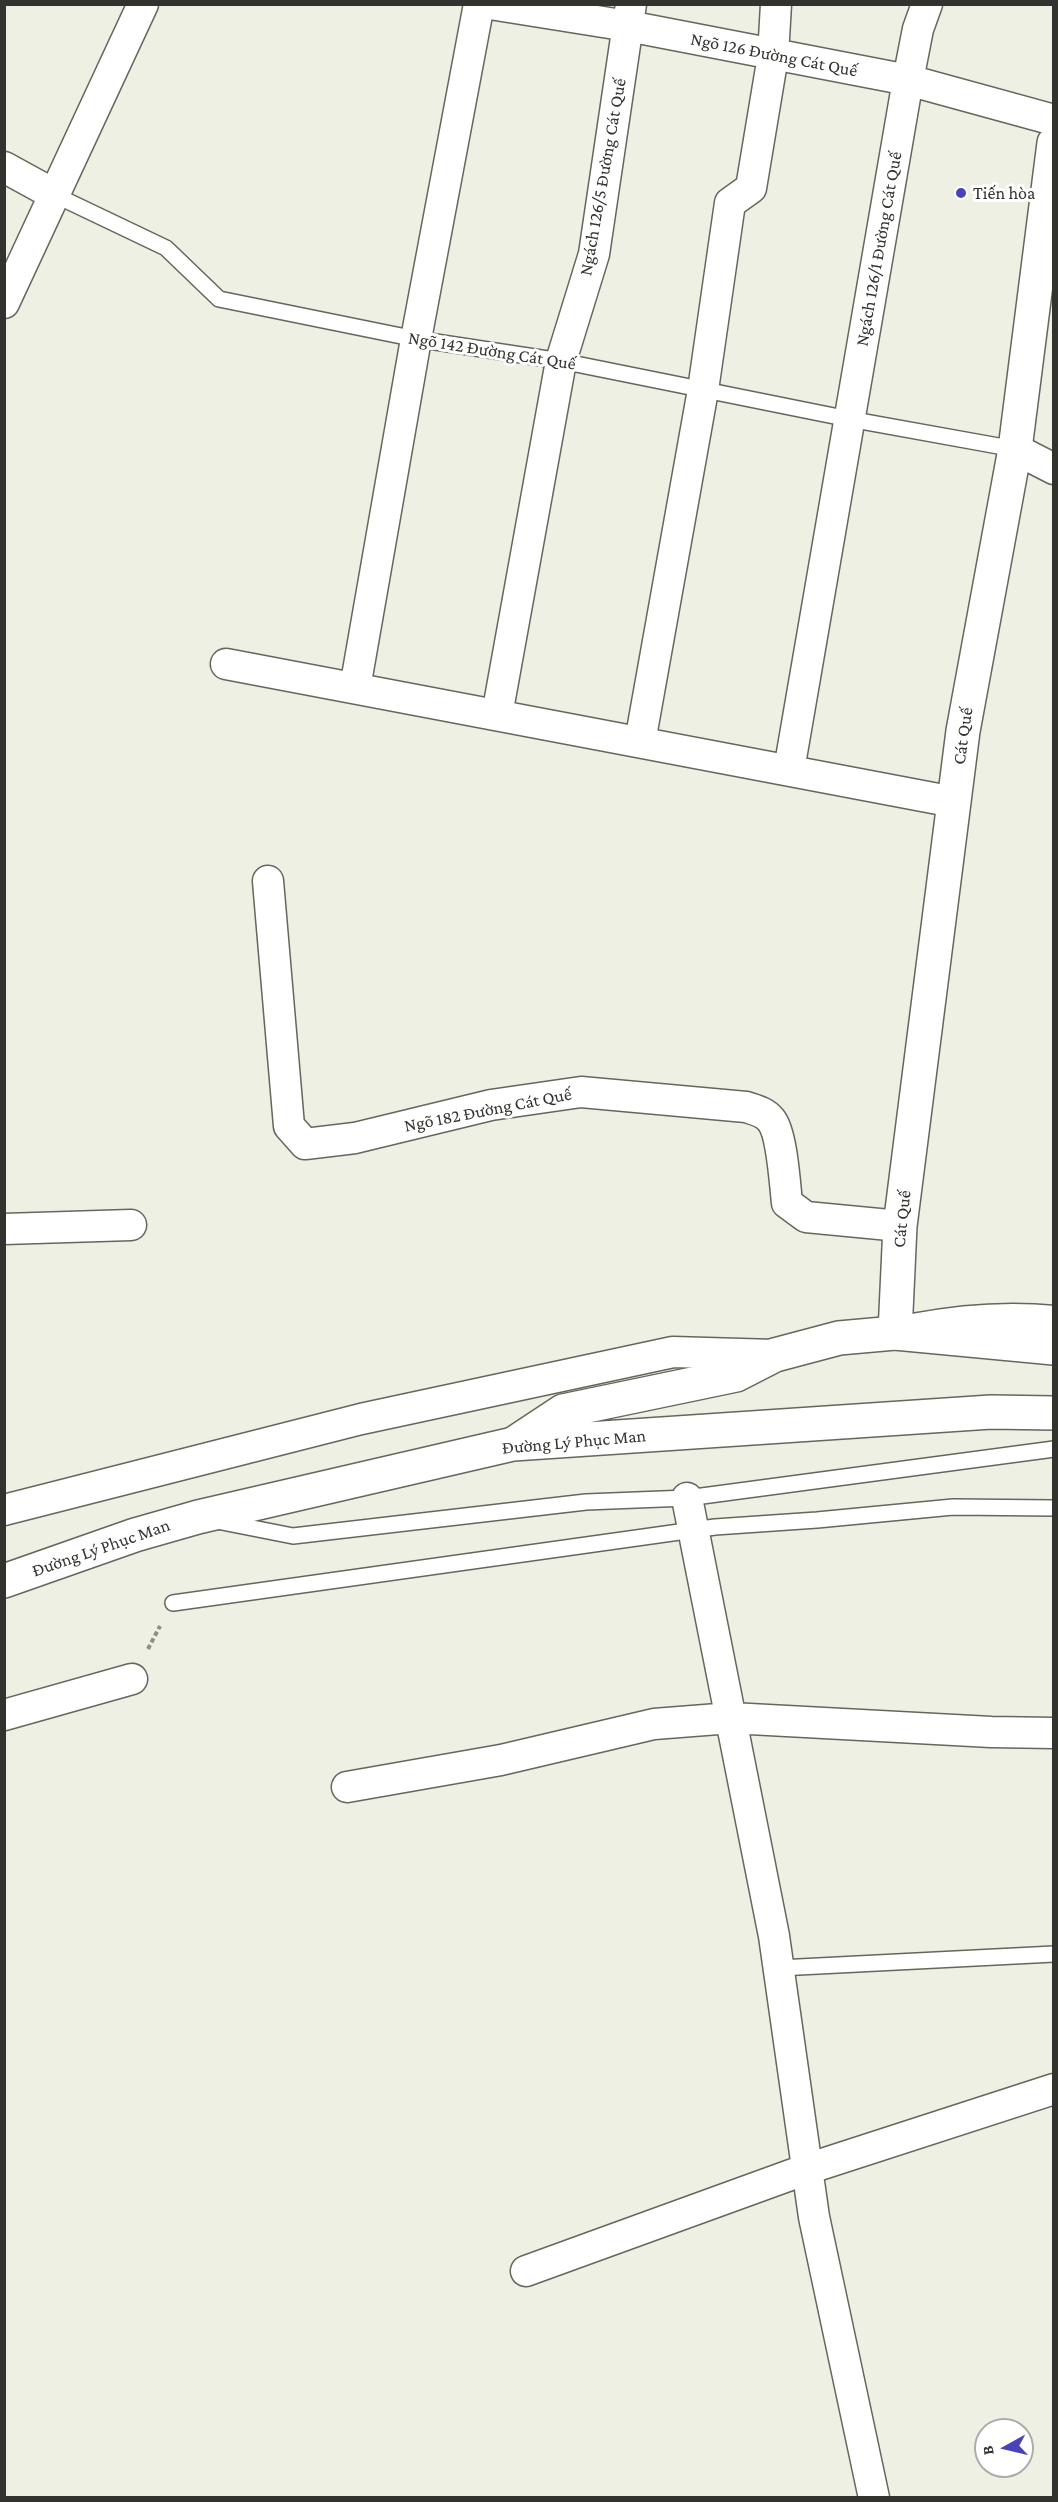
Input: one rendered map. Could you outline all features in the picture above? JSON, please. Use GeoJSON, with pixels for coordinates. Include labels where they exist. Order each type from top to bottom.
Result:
{"type":"FeatureCollection","features":[{"type":"Feature","properties":{"kind":"main road","name":"Cát Quế"},"geometry":{"type":"LineString","coordinates":[[895,1333],[900,1226],[963,731],[1015,449],[1053,143]]}},
{"type":"Feature","properties":{"kind":"main road"},"geometry":{"type":"LineString","coordinates":[[513,1444],[563,1411],[736,1375],[776,1355],[839,1338],[895,1333],[1053,1348]]}},
{"type":"Feature","properties":{"kind":"main road","name":"Đường Lý Phục Man"},"geometry":{"type":"LineString","coordinates":[[4,1581],[135,1535],[198,1517],[513,1444],[990,1412],[1053,1413]]}},
{"type":"Feature","properties":{"kind":"street"},"geometry":{"type":"LineString","coordinates":[[4,303],[143,4]]}},
{"type":"Feature","properties":{"kind":"street"},"geometry":{"type":"LineString","coordinates":[[355,688],[478,4]]}},
{"type":"Feature","properties":{"kind":"street","name":"Ngõ 126 Đường Cát Quế"},"geometry":{"type":"LineString","coordinates":[[490,4],[629,15],[773,56],[908,80],[1053,120]]}},
{"type":"Feature","properties":{"kind":"street"},"geometry":{"type":"LineString","coordinates":[[640,742],[703,390],[730,203],[751,189],[773,56],[776,4]]}},
{"type":"Feature","properties":{"kind":"street","name":"Ngách 126/1 Đường Cát Quế"},"geometry":{"type":"LineString","coordinates":[[789,770],[908,80],[918,29],[927,4]]}},
{"type":"Feature","properties":{"kind":"street","name":"Ngách 126/5 Đường Cát Quế"},"geometry":{"type":"LineString","coordinates":[[497,715],[561,361],[594,254],[629,15]]}},
{"type":"Feature","properties":{"kind":"street","name":"Ngõ 142 Đường Cát Quế"},"geometry":{"type":"LineString","coordinates":[[4,167],[55,195]]}},
{"type":"Feature","properties":{"kind":"street"},"geometry":{"type":"LineString","coordinates":[[1015,449],[1053,470]]}},
{"type":"Feature","properties":{"kind":"street"},"geometry":{"type":"LineString","coordinates":[[226,664],[954,802]]}},
{"type":"Feature","properties":{"kind":"street","name":"Ngõ 182 Đường Cát Quế"},"geometry":{"type":"LineString","coordinates":[[268,881],[289,1126],[305,1144],[355,1138],[491,1105],[581,1092],[746,1107],[762,1112],[772,1120],[780,1147],[787,1203],[806,1216],[900,1226]]}},
{"type":"Feature","properties":{"kind":"street"},"geometry":{"type":"LineString","coordinates":[[4,1229],[131,1225]]}},
{"type":"Feature","properties":{"kind":"street"},"geometry":{"type":"LineString","coordinates":[[895,1333],[954,1321],[1025,1318],[1053,1321]]}},
{"type":"Feature","properties":{"kind":"street"},"geometry":{"type":"LineString","coordinates":[[4,1510],[361,1419],[673,1352],[776,1355]]}},
{"type":"Feature","properties":{"kind":"street"},"geometry":{"type":"LineString","coordinates":[[687,1498],[779,1968],[814,2217],[874,2498]]}},
{"type":"Feature","properties":{"kind":"street"},"geometry":{"type":"LineString","coordinates":[[4,1715],[132,1679]]}},
{"type":"Feature","properties":{"kind":"street"},"geometry":{"type":"LineString","coordinates":[[346,1787],[501,1760],[654,1724],[731,1718],[991,1732],[1053,1733]]}},
{"type":"Feature","properties":{"kind":"street"},"geometry":{"type":"LineString","coordinates":[[526,2271],[807,2169],[1053,2089]]}},
{"type":"Feature","properties":{"kind":"lane","name":"Ngõ 142 Đường Cát Quế"},"geometry":{"type":"LineString","coordinates":[[55,195],[166,248],[219,299],[416,339],[561,361],[849,419],[1015,449]]}},
{"type":"Feature","properties":{"kind":"lane"},"geometry":{"type":"LineString","coordinates":[[198,1517],[293,1536],[586,1502],[687,1498],[1053,1449]]}},
{"type":"Feature","properties":{"kind":"lane"},"geometry":{"type":"LineString","coordinates":[[172,1603],[715,1527],[817,1520],[953,1506],[1053,1508]]}},
{"type":"Feature","properties":{"kind":"lane"},"geometry":{"type":"LineString","coordinates":[[779,1968],[1053,1954]]}},
{"type":"Feature","properties":{"kind":"path"},"geometry":{"type":"LineString","coordinates":[[132,1679],[172,1603]]}},
{"type":"Feature","properties":{"kind":"place","name":"Tiến hòa"},"geometry":{"type":"Point","coordinates":[961,193]}}]}
